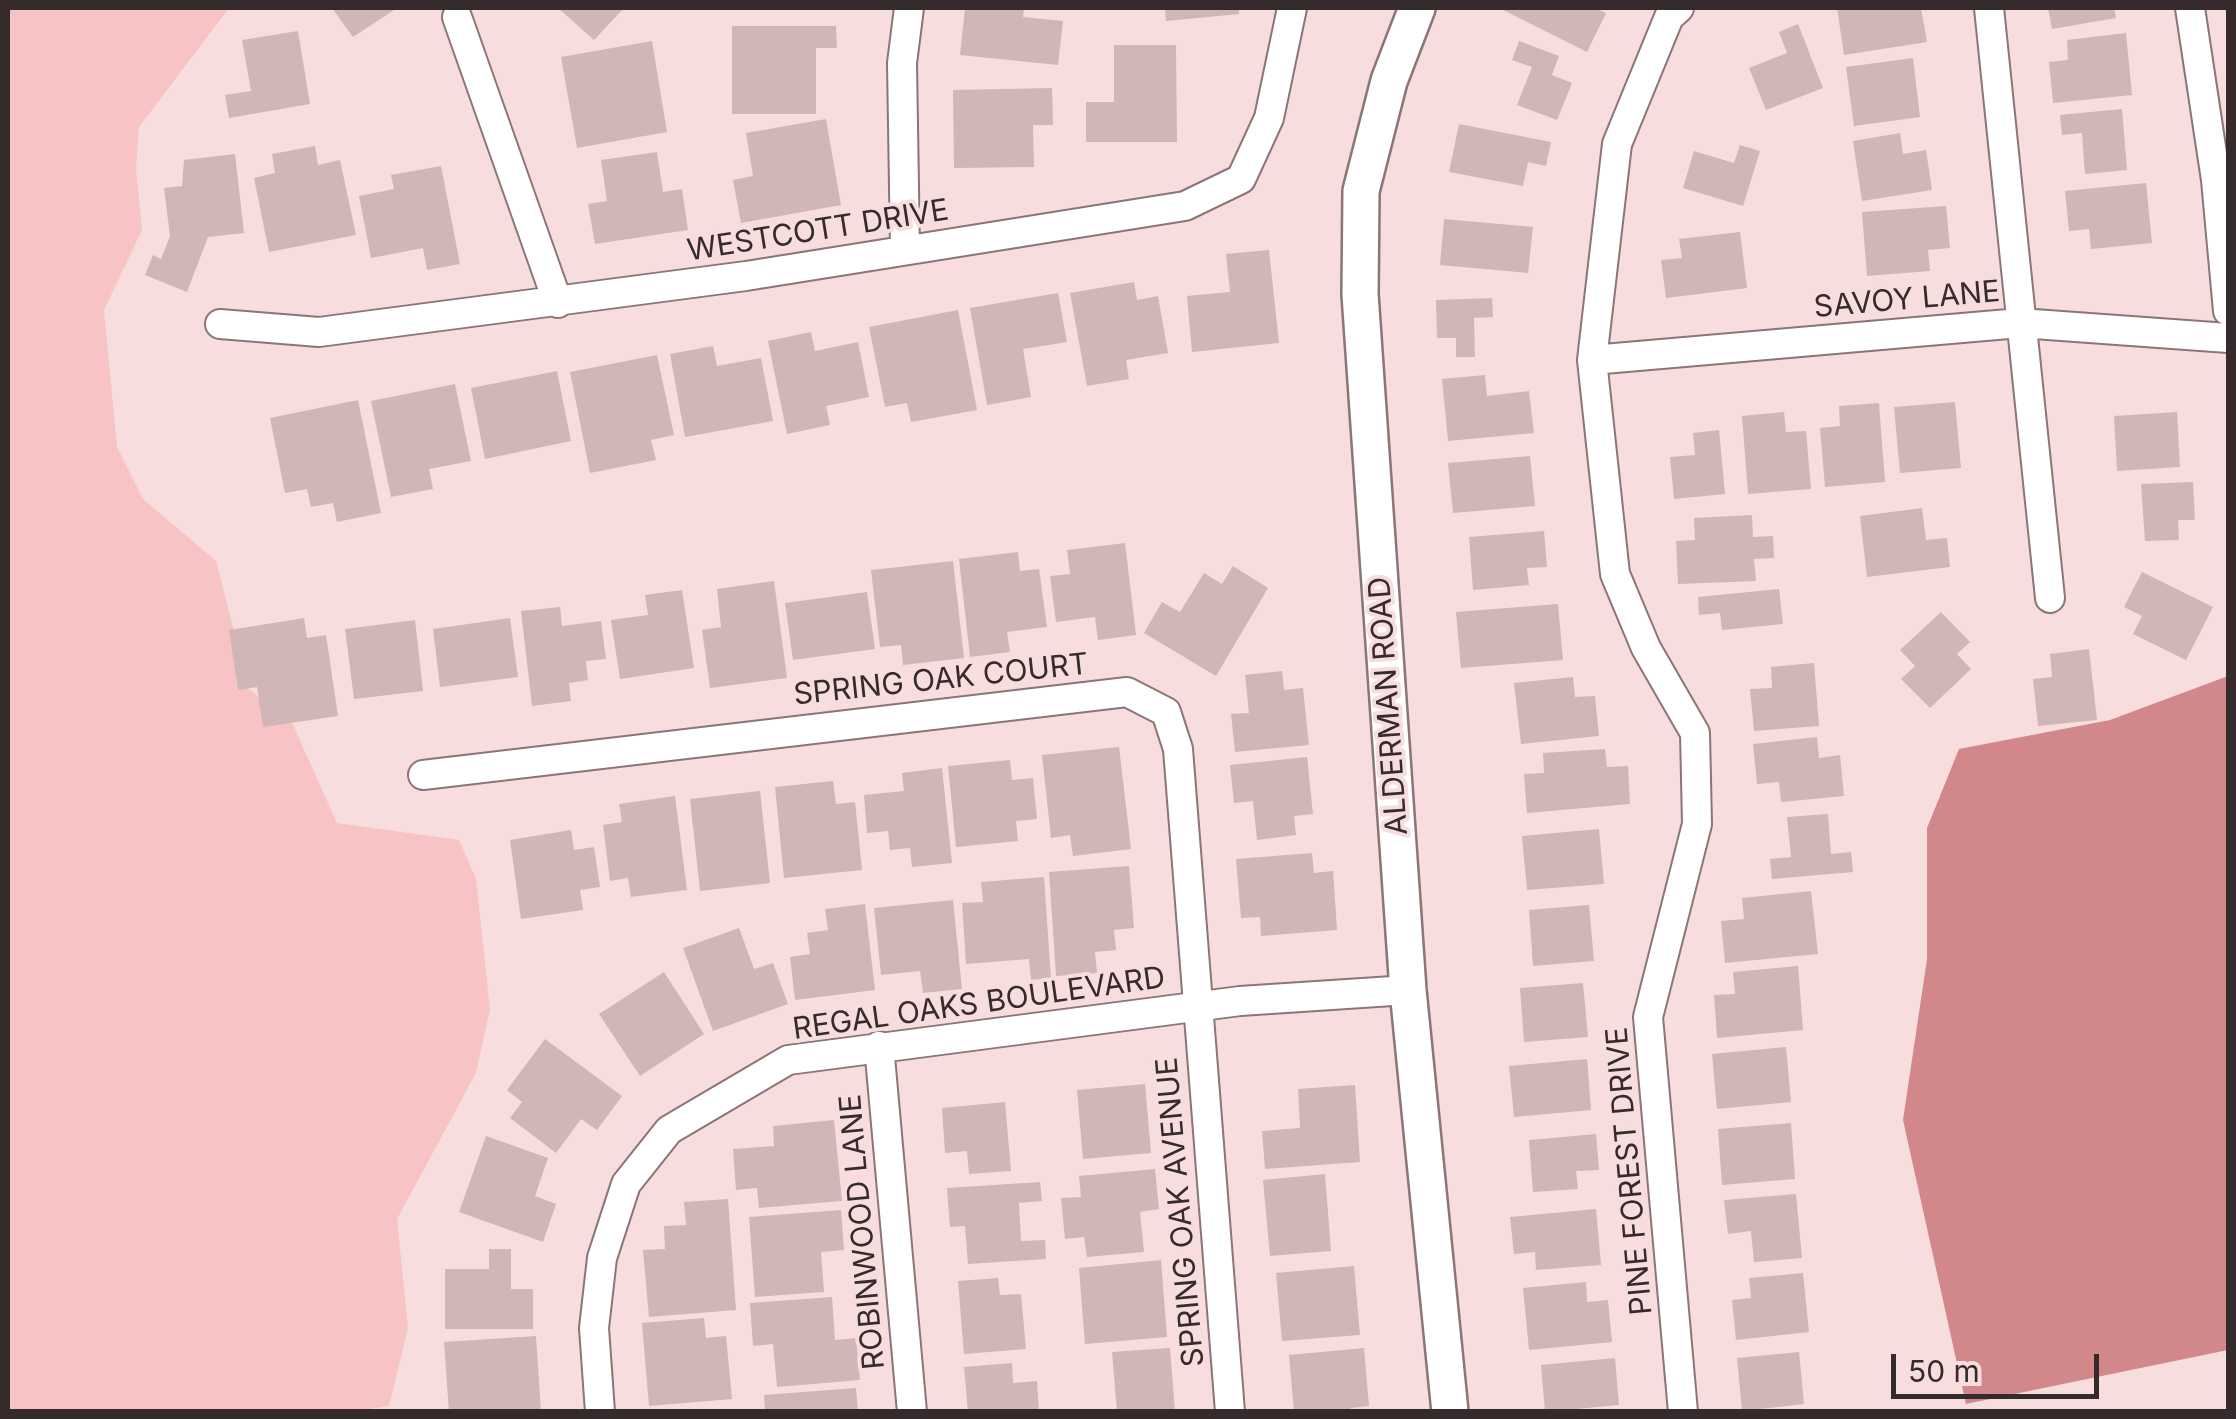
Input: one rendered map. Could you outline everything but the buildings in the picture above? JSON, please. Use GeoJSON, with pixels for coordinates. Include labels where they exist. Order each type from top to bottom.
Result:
{"type":"FeatureCollection","features":[{"type":"Feature","properties":{"kind":"street"},"geometry":{"type":"LineString","coordinates":[[905,250],[902,63],[909,8]]}},
{"type":"Feature","properties":{"kind":"street","name":"WESTCOTT DRIVE"},"geometry":{"type":"LineString","coordinates":[[220,324],[319,332],[558,303],[1185,206],[1241,179],[1269,118],[1292,8]]}},
{"type":"Feature","properties":{"kind":"street","name":"ALDERMAN ROAD"},"geometry":{"type":"LineString","coordinates":[[1417,8],[1389,81],[1361,191],[1360,294],[1408,990],[1450,1412]]}},
{"type":"Feature","properties":{"kind":"street","name":"PINE FOREST DRIVE"},"geometry":{"type":"LineString","coordinates":[[1679,8],[1668,17],[1616,144],[1592,360],[1616,574],[1646,648],[1695,733],[1697,824],[1648,1017],[1683,1412]]}},
{"type":"Feature","properties":{"kind":"street"},"geometry":{"type":"LineString","coordinates":[[1989,8],[2050,598]]}},
{"type":"Feature","properties":{"kind":"street"},"geometry":{"type":"LineString","coordinates":[[2190,8],[2216,180],[2228,311]]}},
{"type":"Feature","properties":{"kind":"street"},"geometry":{"type":"LineString","coordinates":[[457,17],[558,303]]}},
{"type":"Feature","properties":{"kind":"street","name":"SAVOY LANE"},"geometry":{"type":"LineString","coordinates":[[1592,360],[2020,323],[2228,338]]}},
{"type":"Feature","properties":{"kind":"street","name":"SPRING OAK COURT"},"geometry":{"type":"LineString","coordinates":[[423,775],[1126,692],[1166,712],[1178,749],[1196,1008]]}},
{"type":"Feature","properties":{"kind":"street","name":"REGAL OAKS BOULEVARD"},"geometry":{"type":"LineString","coordinates":[[600,1412],[594,1328],[602,1258],[626,1184],[669,1130],[788,1060],[1196,1008],[1408,990]]}},
{"type":"Feature","properties":{"kind":"street","name":"SPRING OAK AVENUE"},"geometry":{"type":"LineString","coordinates":[[1196,1008],[1230,1412]]}},
{"type":"Feature","properties":{"kind":"street","name":"ROBINWOOD LANE"},"geometry":{"type":"LineString","coordinates":[[879,1046],[912,1412]]}},
{"type":"Feature","properties":{"kind":"shaded area"},"geometry":{"type":"Polygon","coordinates":[[[8,8],[229,8],[139,127],[136,169],[142,230],[104,310],[117,447],[143,499],[216,561],[249,689],[293,725],[337,823],[459,840],[476,879],[490,1009],[476,1073],[397,1219],[408,1328],[389,1406],[350,1412],[8,1412],[8,8]]]}},
{"type":"Feature","properties":{"kind":"shaded area"},"geometry":{"type":"Polygon","coordinates":[[[2228,676],[2228,1350],[1966,1404],[1903,1120],[1927,959],[1927,828],[1959,749],[2110,720],[2228,676]]]}}]}
